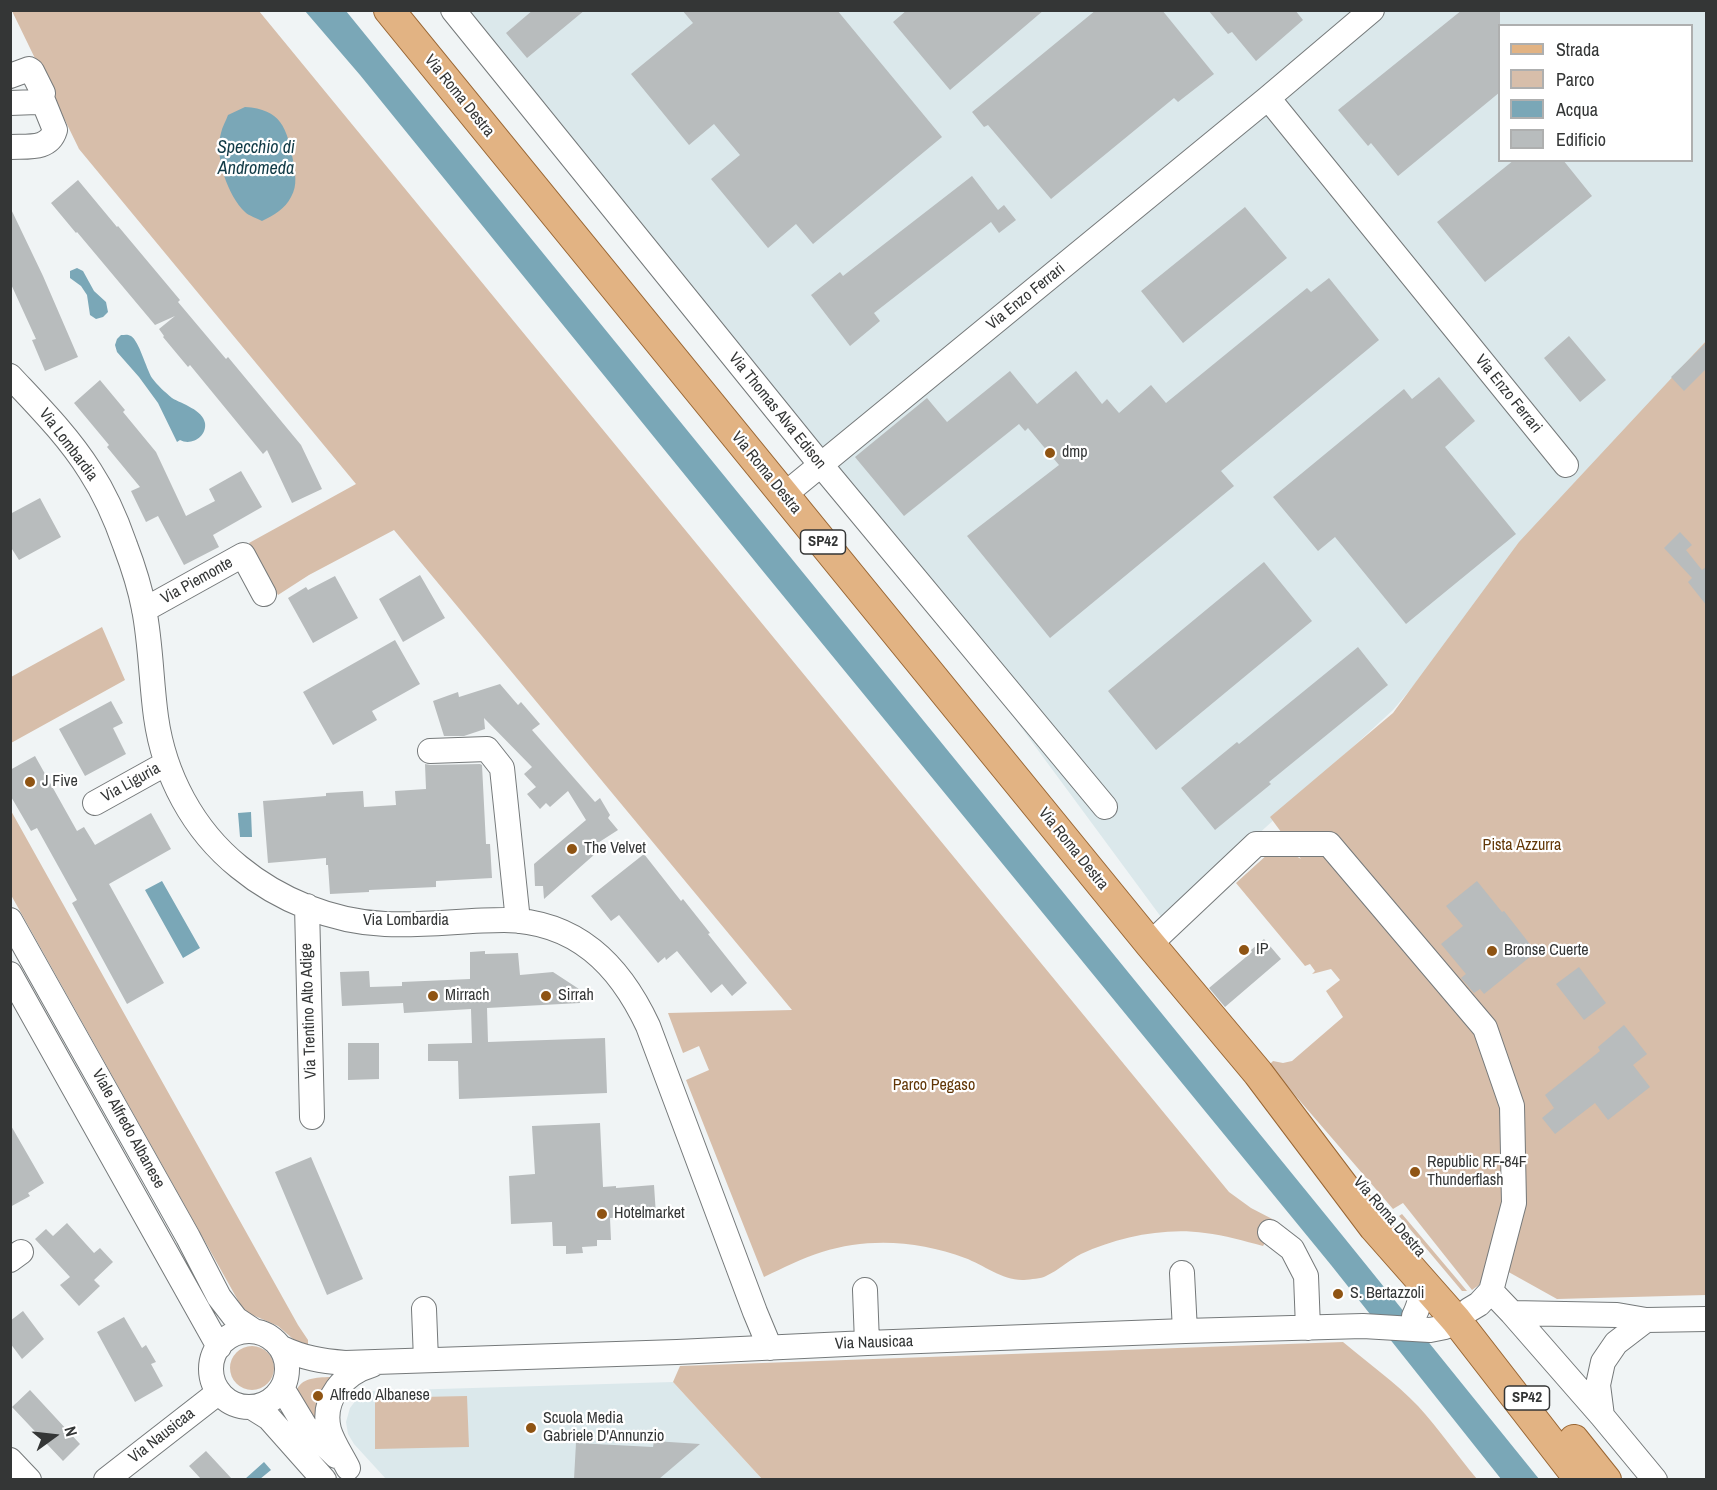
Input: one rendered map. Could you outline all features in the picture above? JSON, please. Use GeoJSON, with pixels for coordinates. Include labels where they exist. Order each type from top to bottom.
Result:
{"type":"FeatureCollection","features":[{"type":"Feature","properties":{"kind":"main road","name":"Via Roma Destra"},"geometry":{"type":"LineString","coordinates":[[389,10],[1257,1073],[1374,1227],[1409,1268],[1417,1264],[1446,1318],[1592,1479]]}},
{"type":"Feature","properties":{"kind":"main road","name":"Via Roma Destra"},"geometry":{"type":"LineString","coordinates":[[1257,1073],[1389,1215],[1446,1318],[1580,1479]]}},
{"type":"Feature","properties":{"kind":"main road","name":"Via Roma Destra"},"geometry":{"type":"LineString","coordinates":[[1446,1318],[1606,1479]]}},
{"type":"Feature","properties":{"kind":"street","name":"Via Thomas Alva Edison"},"geometry":{"type":"LineString","coordinates":[[453,10],[821,465],[1105,807]]}},
{"type":"Feature","properties":{"kind":"street","name":"Via Enzo Ferrari"},"geometry":{"type":"LineString","coordinates":[[784,495],[1268,98],[1364,13]]}},
{"type":"Feature","properties":{"kind":"street"},"geometry":{"type":"LineString","coordinates":[[10,76],[29,69],[32,71],[43,93],[42,98],[56,130],[51,141],[45,144],[10,147]]}},
{"type":"Feature","properties":{"kind":"street"},"geometry":{"type":"LineString","coordinates":[[10,103],[37,102],[42,98]]}},
{"type":"Feature","properties":{"kind":"street","name":"Via Enzo Ferrari"},"geometry":{"type":"LineString","coordinates":[[1268,98],[1566,465]]}},
{"type":"Feature","properties":{"kind":"street","name":"Via Lombardia"},"geometry":{"type":"LineString","coordinates":[[12,380],[59,429],[90,470],[110,508],[122,536],[144,610],[157,722],[167,763],[188,809],[219,849],[237,866],[278,894],[338,917],[379,924],[518,921],[547,926],[582,942],[597,954],[633,996],[648,1026],[770,1348]]}},
{"type":"Feature","properties":{"kind":"street","name":"Via Piemonte"},"geometry":{"type":"LineString","coordinates":[[144,610],[243,555],[264,594]]}},
{"type":"Feature","properties":{"kind":"street"},"geometry":{"type":"LineString","coordinates":[[430,751],[487,749],[502,768],[518,921]]}},
{"type":"Feature","properties":{"kind":"street","name":"Via Liguria"},"geometry":{"type":"LineString","coordinates":[[95,803],[167,763]]}},
{"type":"Feature","properties":{"kind":"street"},"geometry":{"type":"LineString","coordinates":[[1150,944],[1256,844],[1329,844],[1485,1028],[1512,1107],[1514,1181],[1514,1203],[1491,1291],[1479,1304],[1446,1318],[1420,1303],[1420,1291],[1409,1268]]}},
{"type":"Feature","properties":{"kind":"street","name":"Via Trentino Alto Adige"},"geometry":{"type":"LineString","coordinates":[[307,906],[312,1117]]}},
{"type":"Feature","properties":{"kind":"street","name":"Viale Alfredo Albanese"},"geometry":{"type":"LineString","coordinates":[[10,920],[188,1237],[219,1297],[236,1319],[254,1331]]}},
{"type":"Feature","properties":{"kind":"street","name":"Viale Alfredo Albanese"},"geometry":{"type":"LineString","coordinates":[[10,974],[219,1347]]}},
{"type":"Feature","properties":{"kind":"street"},"geometry":{"type":"LineString","coordinates":[[1270,1232],[1292,1249],[1306,1276],[1308,1328]]}},
{"type":"Feature","properties":{"kind":"street"},"geometry":{"type":"LineString","coordinates":[[1182,1274],[1185,1331]]}},
{"type":"Feature","properties":{"kind":"street"},"geometry":{"type":"LineString","coordinates":[[865,1290],[867,1343]]}},
{"type":"Feature","properties":{"kind":"street"},"geometry":{"type":"LineString","coordinates":[[1491,1291],[1655,1479]]}},
{"type":"Feature","properties":{"kind":"street"},"geometry":{"type":"LineString","coordinates":[[424,1309],[426,1360]]}},
{"type":"Feature","properties":{"kind":"street"},"geometry":{"type":"LineString","coordinates":[[741,1349],[755,1312]]}},
{"type":"Feature","properties":{"kind":"street"},"geometry":{"type":"LineString","coordinates":[[1512,1313],[1617,1315],[1646,1320],[1707,1319]]}},
{"type":"Feature","properties":{"kind":"street","name":"Via Nausicaa"},"geometry":{"type":"LineString","coordinates":[[282,1348],[298,1356],[345,1363],[1363,1326],[1446,1318]]}},
{"type":"Feature","properties":{"kind":"street"},"geometry":{"type":"LineString","coordinates":[[1602,1416],[1598,1385],[1603,1362],[1616,1343],[1646,1320]]}},
{"type":"Feature","properties":{"kind":"street"},"geometry":{"type":"LineString","coordinates":[[242,1331],[254,1331],[266,1335],[282,1348],[287,1363],[284,1385],[273,1399],[264,1405],[252,1408],[240,1407],[228,1401],[213,1383],[211,1363],[214,1353],[230,1336],[242,1331]]}},
{"type":"Feature","properties":{"kind":"street","name":"Via Nausicaa"},"geometry":{"type":"LineString","coordinates":[[353,1474],[330,1432],[327,1417],[328,1405],[339,1386],[351,1374],[361,1368],[385,1361]]}},
{"type":"Feature","properties":{"kind":"street","name":"Via Nausicaa"},"geometry":{"type":"LineString","coordinates":[[284,1385],[320,1369],[345,1363]]}},
{"type":"Feature","properties":{"kind":"street"},"geometry":{"type":"LineString","coordinates":[[284,1385],[297,1416],[353,1474]]}},
{"type":"Feature","properties":{"kind":"street","name":"Via Nausicaa"},"geometry":{"type":"LineString","coordinates":[[106,1479],[219,1392]]}},
{"type":"Feature","properties":{"kind":"street"},"geometry":{"type":"LineString","coordinates":[[252,1408],[269,1418],[324,1479]]}},
{"type":"Feature","properties":{"kind":"street"},"geometry":{"type":"LineString","coordinates":[[10,1460],[29,1479]]}},
{"type":"Feature","properties":{"kind":"shaded area"},"geometry":{"type":"Polygon","coordinates":[[[465,11],[1706,11],[1706,341],[1393,710],[1164,921],[728,330],[465,11]]]}},
{"type":"Feature","properties":{"kind":"shaded area","name":"Scuola Media Gabriele D'Annunzio"},"geometry":{"type":"Polygon","coordinates":[[[673,1382],[762,1479],[386,1479],[354,1444],[348,1434],[346,1422],[350,1408],[356,1400],[372,1391],[673,1382]]]}},
{"type":"Feature","properties":{"kind":"green space","name":"Parco Pegaso"},"geometry":{"type":"Polygon","coordinates":[[[12,11],[259,11],[1229,1192],[1251,1208],[1278,1222],[1263,1246],[1234,1238],[1190,1231],[1142,1235],[1095,1248],[1077,1256],[1044,1277],[1016,1280],[948,1252],[894,1243],[858,1244],[822,1252],[764,1277],[686,1080],[709,1070],[699,1046],[683,1053],[668,1013],[792,1010],[394,530],[309,575],[278,595],[249,543],[356,484],[79,149],[12,11]]]}},
{"type":"Feature","properties":{"kind":"green space","name":"Pista Azzurra"},"geometry":{"type":"Polygon","coordinates":[[[1706,341],[1706,1295],[1557,1299],[1496,1265],[1486,1270],[1479,1285],[1472,1290],[1403,1203],[1393,1209],[1269,1065],[1273,1061],[1283,1063],[1292,1061],[1343,1017],[1326,991],[1340,980],[1331,969],[1312,974],[1315,971],[1310,964],[1305,966],[1236,883],[1269,853],[1296,856],[1301,859],[1270,817],[1393,713],[1519,542],[1706,341]]]}},
{"type":"Feature","properties":{"kind":"green space"},"geometry":{"type":"Polygon","coordinates":[[[102,627],[125,680],[11,743],[11,677],[102,627]]]}},
{"type":"Feature","properties":{"kind":"green space"},"geometry":{"type":"Polygon","coordinates":[[[10,809],[308,1340],[308,1352],[278,1326],[248,1313],[240,1304],[11,895],[10,809]]]}},
{"type":"Feature","properties":{"kind":"green space"},"geometry":{"type":"Polygon","coordinates":[[[1402,1214],[1467,1291],[1462,1291],[1399,1216],[1402,1214]]]}},
{"type":"Feature","properties":{"kind":"green space"},"geometry":{"type":"Polygon","coordinates":[[[1343,1342],[1418,1406],[1477,1479],[762,1479],[673,1382],[680,1366],[1343,1342]]]}},
{"type":"Feature","properties":{"kind":"green space"},"geometry":{"type":"Polygon","coordinates":[[[252,1346],[261,1347],[268,1352],[273,1359],[273,1377],[268,1384],[261,1389],[252,1390],[243,1389],[236,1384],[231,1377],[230,1368],[231,1359],[236,1352],[243,1347],[252,1346]]]}},
{"type":"Feature","properties":{"kind":"green space"},"geometry":{"type":"Polygon","coordinates":[[[337,1377],[320,1426],[295,1395],[303,1382],[337,1377]]]}},
{"type":"Feature","properties":{"kind":"green space"},"geometry":{"type":"Polygon","coordinates":[[[467,1396],[469,1447],[375,1449],[375,1398],[467,1396]]]}},
{"type":"Feature","properties":{"kind":"water"},"geometry":{"type":"Polygon","coordinates":[[[305,11],[346,11],[1539,1479],[1501,1479],[1331,1265],[360,75],[305,11]]]}},
{"type":"Feature","properties":{"kind":"water","name":"Specchio di Andromeda"},"geometry":{"type":"Polygon","coordinates":[[[245,107],[267,112],[280,122],[288,138],[295,170],[295,188],[289,201],[279,211],[262,221],[247,213],[233,196],[224,175],[219,153],[219,142],[228,115],[245,107]]]}},
{"type":"Feature","properties":{"kind":"water"},"geometry":{"type":"Polygon","coordinates":[[[77,268],[83,271],[94,291],[106,302],[108,312],[103,317],[96,319],[90,315],[87,295],[81,286],[70,278],[70,271],[77,268]]]}},
{"type":"Feature","properties":{"kind":"water"},"geometry":{"type":"Polygon","coordinates":[[[121,335],[128,335],[134,339],[152,378],[159,386],[172,398],[200,414],[205,423],[201,436],[189,442],[180,440],[177,442],[158,403],[117,352],[115,345],[121,335]]]}},
{"type":"Feature","properties":{"kind":"water"},"geometry":{"type":"Polygon","coordinates":[[[251,812],[252,837],[240,837],[238,813],[251,812]]]}},
{"type":"Feature","properties":{"kind":"water"},"geometry":{"type":"Polygon","coordinates":[[[162,881],[200,948],[183,958],[145,890],[162,881]]]}},
{"type":"Feature","properties":{"kind":"water"},"geometry":{"type":"Polygon","coordinates":[[[264,1462],[271,1470],[260,1479],[245,1479],[264,1462]]]}},
{"type":"Feature","properties":{"kind":"building"},"geometry":{"type":"Polygon","coordinates":[[[533,10],[585,10],[527,58],[506,33],[533,10]]]}},
{"type":"Feature","properties":{"kind":"building"},"geometry":{"type":"Polygon","coordinates":[[[682,10],[837,10],[942,137],[813,244],[796,224],[768,248],[711,179],[740,155],[714,124],[689,145],[631,74],[693,23],[682,10]]]}},
{"type":"Feature","properties":{"kind":"building"},"geometry":{"type":"Polygon","coordinates":[[[907,10],[1044,10],[950,90],[893,22],[907,10]]]}},
{"type":"Feature","properties":{"kind":"building"},"geometry":{"type":"Polygon","coordinates":[[[1096,10],[1162,10],[1214,74],[1178,102],[1174,98],[1051,199],[988,125],[984,127],[972,112],[1096,10]]]}},
{"type":"Feature","properties":{"kind":"building"},"geometry":{"type":"Polygon","coordinates":[[[1208,10],[1295,10],[1303,20],[1256,61],[1232,32],[1228,34],[1208,10]]]}},
{"type":"Feature","properties":{"kind":"building"},"geometry":{"type":"Polygon","coordinates":[[[1462,10],[1500,10],[1498,94],[1398,176],[1371,143],[1368,146],[1338,110],[1462,10]]]}},
{"type":"Feature","properties":{"kind":"building"},"geometry":{"type":"Polygon","coordinates":[[[1512,162],[1565,162],[1592,196],[1485,282],[1437,222],[1512,162]]]}},
{"type":"Feature","properties":{"kind":"building"},"geometry":{"type":"Polygon","coordinates":[[[972,176],[998,210],[1004,205],[1016,220],[999,233],[991,222],[874,313],[880,321],[850,346],[811,295],[840,272],[843,276],[972,176]]]}},
{"type":"Feature","properties":{"kind":"building"},"geometry":{"type":"Polygon","coordinates":[[[78,180],[180,300],[178,302],[226,359],[228,357],[301,445],[322,489],[292,503],[267,450],[263,454],[190,365],[188,367],[163,337],[159,329],[175,316],[155,325],[51,203],[78,180]]]}},
{"type":"Feature","properties":{"kind":"building"},"geometry":{"type":"Polygon","coordinates":[[[10,207],[78,357],[45,371],[32,340],[36,339],[10,282],[10,207]]]}},
{"type":"Feature","properties":{"kind":"building"},"geometry":{"type":"Polygon","coordinates":[[[1245,207],[1287,258],[1183,343],[1141,291],[1245,207]]]}},
{"type":"Feature","properties":{"kind":"building"},"geometry":{"type":"Polygon","coordinates":[[[1329,278],[1379,340],[1221,471],[1234,486],[1050,638],[967,536],[1059,465],[1028,428],[1025,431],[1019,424],[904,516],[855,457],[927,398],[947,422],[1010,371],[1037,404],[1076,371],[1102,404],[1107,399],[1119,413],[1151,385],[1166,403],[1307,288],[1311,292],[1329,278]]]}},
{"type":"Feature","properties":{"kind":"building"},"geometry":{"type":"Polygon","coordinates":[[[1569,336],[1606,380],[1580,402],[1544,358],[1569,336]]]}},
{"type":"Feature","properties":{"kind":"building"},"geometry":{"type":"Polygon","coordinates":[[[1707,342],[1707,368],[1684,391],[1671,377],[1707,342]]]}},
{"type":"Feature","properties":{"kind":"building"},"geometry":{"type":"Polygon","coordinates":[[[1439,377],[1475,421],[1445,447],[1516,534],[1406,624],[1335,537],[1318,551],[1273,497],[1404,389],[1412,399],[1439,377]]]}},
{"type":"Feature","properties":{"kind":"building"},"geometry":{"type":"Polygon","coordinates":[[[100,380],[156,452],[186,516],[215,501],[209,489],[241,471],[262,507],[213,535],[219,547],[184,565],[158,516],[146,522],[131,491],[140,487],[74,403],[100,380]]]}},
{"type":"Feature","properties":{"kind":"building"},"geometry":{"type":"Polygon","coordinates":[[[40,498],[61,537],[19,560],[10,546],[10,514],[40,498]]]}},
{"type":"Feature","properties":{"kind":"building"},"geometry":{"type":"Polygon","coordinates":[[[1680,532],[1692,545],[1686,550],[1702,570],[1707,566],[1707,606],[1688,582],[1692,578],[1664,548],[1680,532]]]}},
{"type":"Feature","properties":{"kind":"building"},"geometry":{"type":"Polygon","coordinates":[[[1264,562],[1312,621],[1156,750],[1108,691],[1264,562]]]}},
{"type":"Feature","properties":{"kind":"building"},"geometry":{"type":"Polygon","coordinates":[[[420,575],[445,618],[403,642],[379,599],[420,575]]]}},
{"type":"Feature","properties":{"kind":"building"},"geometry":{"type":"Polygon","coordinates":[[[335,576],[358,618],[313,643],[288,598],[306,587],[308,590],[335,576]]]}},
{"type":"Feature","properties":{"kind":"building"},"geometry":{"type":"Polygon","coordinates":[[[395,640],[420,684],[372,711],[377,720],[333,745],[303,692],[395,640]]]}},
{"type":"Feature","properties":{"kind":"building"},"geometry":{"type":"Polygon","coordinates":[[[1358,647],[1388,685],[1269,782],[1271,784],[1215,830],[1181,788],[1358,647]]]}},
{"type":"Feature","properties":{"kind":"building"},"geometry":{"type":"Polygon","coordinates":[[[500,684],[518,705],[521,702],[540,724],[532,730],[595,802],[600,798],[610,815],[608,818],[618,830],[590,848],[595,854],[544,899],[543,886],[535,886],[534,864],[586,820],[568,791],[550,807],[546,803],[540,809],[527,794],[536,787],[524,774],[532,767],[484,718],[485,729],[464,736],[444,736],[433,701],[458,692],[459,697],[500,684]]]}},
{"type":"Feature","properties":{"kind":"building"},"geometry":{"type":"Polygon","coordinates":[[[111,701],[123,723],[113,728],[126,754],[85,776],[59,729],[111,701]]]}},
{"type":"Feature","properties":{"kind":"building"},"geometry":{"type":"Polygon","coordinates":[[[35,756],[77,831],[84,827],[95,845],[151,813],[171,849],[109,884],[164,983],[127,1004],[72,903],[77,900],[37,828],[31,831],[10,795],[10,770],[35,756]]]}},
{"type":"Feature","properties":{"kind":"building"},"geometry":{"type":"Polygon","coordinates":[[[425,764],[482,765],[486,844],[490,844],[492,878],[436,881],[436,887],[330,894],[326,858],[268,863],[263,801],[363,791],[364,807],[396,805],[395,791],[426,789],[425,764]]]}},
{"type":"Feature","properties":{"kind":"building"},"geometry":{"type":"Polygon","coordinates":[[[644,854],[681,901],[683,899],[747,983],[732,996],[722,984],[711,993],[677,951],[658,963],[619,915],[611,921],[591,896],[644,854]]]}},
{"type":"Feature","properties":{"kind":"building"},"geometry":{"type":"Polygon","coordinates":[[[1477,881],[1536,952],[1484,994],[1480,989],[1474,993],[1461,978],[1466,974],[1441,944],[1463,926],[1446,906],[1477,881]]]}},
{"type":"Feature","properties":{"kind":"building"},"geometry":{"type":"Polygon","coordinates":[[[1264,939],[1281,959],[1225,1007],[1209,988],[1264,939]]]}},
{"type":"Feature","properties":{"kind":"building"},"geometry":{"type":"Polygon","coordinates":[[[485,951],[485,954],[518,953],[520,975],[553,972],[579,989],[580,1003],[487,1008],[488,1042],[605,1038],[607,1093],[459,1099],[458,1061],[428,1061],[428,1044],[472,1043],[471,1009],[404,1013],[403,1003],[342,1006],[340,972],[369,971],[370,987],[402,986],[402,982],[470,979],[470,952],[485,951]]]}},
{"type":"Feature","properties":{"kind":"building"},"geometry":{"type":"Polygon","coordinates":[[[1579,967],[1606,1003],[1584,1020],[1556,984],[1579,967]]]}},
{"type":"Feature","properties":{"kind":"building"},"geometry":{"type":"Polygon","coordinates":[[[1624,1025],[1647,1054],[1633,1065],[1650,1087],[1608,1120],[1595,1103],[1555,1134],[1542,1118],[1554,1108],[1545,1095],[1600,1051],[1598,1047],[1624,1025]]]}},
{"type":"Feature","properties":{"kind":"building"},"geometry":{"type":"Polygon","coordinates":[[[348,1043],[379,1043],[379,1079],[348,1080],[348,1043]]]}},
{"type":"Feature","properties":{"kind":"building"},"geometry":{"type":"Polygon","coordinates":[[[600,1123],[603,1187],[654,1185],[656,1215],[610,1218],[611,1240],[597,1240],[597,1246],[582,1247],[583,1253],[566,1254],[566,1246],[553,1246],[552,1222],[511,1224],[509,1176],[535,1174],[532,1126],[600,1123]]]}},
{"type":"Feature","properties":{"kind":"building"},"geometry":{"type":"Polygon","coordinates":[[[10,1124],[44,1183],[28,1193],[30,1196],[10,1207],[10,1124]]]}},
{"type":"Feature","properties":{"kind":"building"},"geometry":{"type":"Polygon","coordinates":[[[311,1157],[363,1279],[327,1295],[275,1172],[311,1157]]]}},
{"type":"Feature","properties":{"kind":"building"},"geometry":{"type":"Polygon","coordinates":[[[67,1223],[94,1253],[100,1248],[113,1262],[94,1280],[100,1286],[79,1306],[60,1285],[70,1277],[35,1239],[46,1229],[53,1236],[67,1223]]]}},
{"type":"Feature","properties":{"kind":"building"},"geometry":{"type":"Polygon","coordinates":[[[23,1311],[44,1339],[22,1359],[10,1343],[10,1321],[23,1311]]]}},
{"type":"Feature","properties":{"kind":"building"},"geometry":{"type":"Polygon","coordinates":[[[124,1317],[142,1348],[146,1345],[156,1362],[151,1364],[163,1386],[135,1402],[97,1332],[124,1317]]]}},
{"type":"Feature","properties":{"kind":"building"},"geometry":{"type":"Polygon","coordinates":[[[30,1390],[80,1444],[63,1461],[12,1407],[30,1390]]]}},
{"type":"Feature","properties":{"kind":"building"},"geometry":{"type":"Polygon","coordinates":[[[654,1441],[700,1444],[659,1479],[574,1479],[576,1443],[653,1447],[654,1441]]]}},
{"type":"Feature","properties":{"kind":"building"},"geometry":{"type":"Polygon","coordinates":[[[206,1451],[232,1479],[201,1479],[189,1466],[206,1451]]]}},
{"type":"Feature","properties":{"kind":"place","name":"dmp"},"geometry":{"type":"Point","coordinates":[1050,453]}},
{"type":"Feature","properties":{"kind":"place","name":"J Five"},"geometry":{"type":"Point","coordinates":[30,782]}},
{"type":"Feature","properties":{"kind":"place","name":"The Velvet"},"geometry":{"type":"Point","coordinates":[572,849]}},
{"type":"Feature","properties":{"kind":"place","name":"IP"},"geometry":{"type":"Point","coordinates":[1244,950]}},
{"type":"Feature","properties":{"kind":"place","name":"Bronse Cuerte"},"geometry":{"type":"Point","coordinates":[1492,951]}},
{"type":"Feature","properties":{"kind":"place","name":"Mirrach"},"geometry":{"type":"Point","coordinates":[433,996]}},
{"type":"Feature","properties":{"kind":"place","name":"Sirrah"},"geometry":{"type":"Point","coordinates":[546,996]}},
{"type":"Feature","properties":{"kind":"place","name":"Republic RF-84F Thunderflash"},"geometry":{"type":"Point","coordinates":[1415,1172]}},
{"type":"Feature","properties":{"kind":"place","name":"Hotelmarket"},"geometry":{"type":"Point","coordinates":[602,1214]}},
{"type":"Feature","properties":{"kind":"place","name":"S. Bertazzoli"},"geometry":{"type":"Point","coordinates":[1338,1294]}},
{"type":"Feature","properties":{"kind":"place","name":"Alfredo Albanese"},"geometry":{"type":"Point","coordinates":[318,1396]}},
{"type":"Feature","properties":{"kind":"place","name":"Scuola Media Gabriele D'Annunzio"},"geometry":{"type":"Point","coordinates":[531,1428]}}]}
